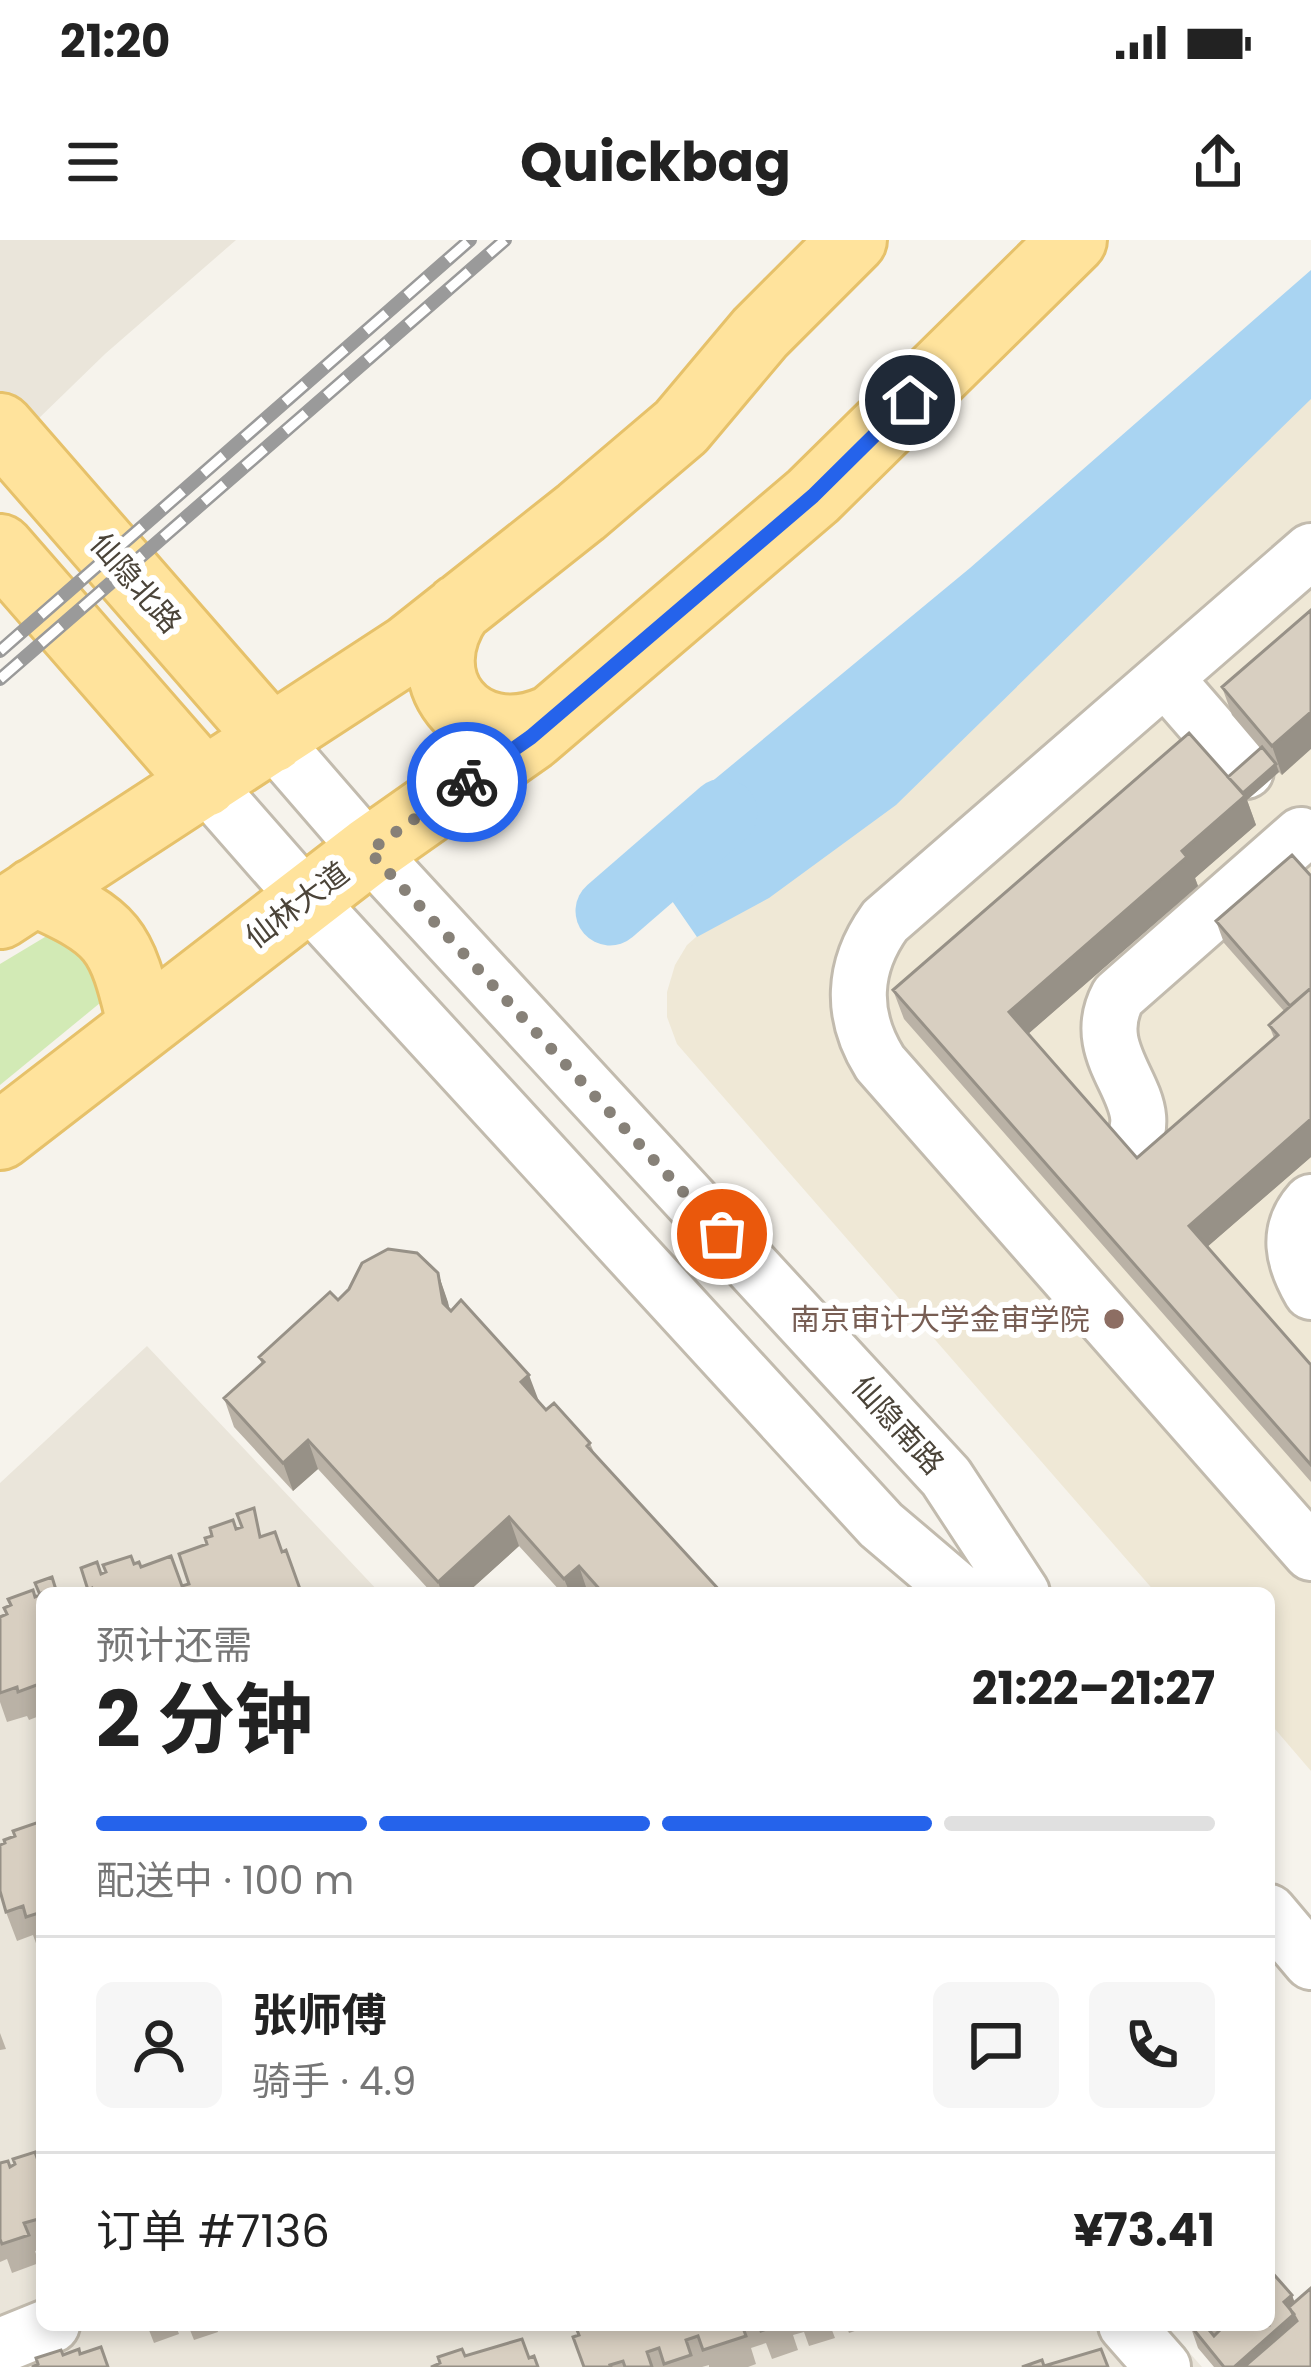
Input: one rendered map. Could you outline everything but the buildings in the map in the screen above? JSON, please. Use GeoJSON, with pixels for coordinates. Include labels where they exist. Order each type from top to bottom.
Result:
{"type":"FeatureCollection","features":[{"type":"Feature","properties":{"kind":"main road"},"geometry":{"type":"LineString","coordinates":[[17,903],[408,649],[581,512],[681,427],[760,333],[853,240]]}},
{"type":"Feature","properties":{"kind":"main road","name":"仙林大道"},"geometry":{"type":"LineString","coordinates":[[0,1136],[141,1023],[549,720],[813,496],[1073,240]]}},
{"type":"Feature","properties":{"kind":"main road","name":"仙隐北路"},"geometry":{"type":"LineString","coordinates":[[0,427],[272,739]]}},
{"type":"Feature","properties":{"kind":"main road"},"geometry":{"type":"LineString","coordinates":[[0,548],[205,783]]}},
{"type":"Feature","properties":{"kind":"main road"},"geometry":{"type":"LineString","coordinates":[[459,608],[441,642],[439,662],[451,698],[464,713],[496,729],[514,731],[549,720]]}},
{"type":"Feature","properties":{"kind":"main road"},"geometry":{"type":"LineString","coordinates":[[17,903],[93,919],[126,961],[141,1023]]}},
{"type":"Feature","properties":{"kind":"street"},"geometry":{"type":"LineString","coordinates":[[1311,551],[885,921],[859,972],[857,992],[862,1029],[880,1063],[1049,1220],[1235,1431],[1311,1553]]}},
{"type":"Feature","properties":{"kind":"street"},"geometry":{"type":"LineString","coordinates":[[1121,1157],[1134,1141],[1138,1116],[1108,1040],[1107,1024],[1118,996],[1306,840],[1165,678]]}},
{"type":"Feature","properties":{"kind":"street","name":"仙隐南路"},"geometry":{"type":"LineString","coordinates":[[272,739],[369,851],[946,1477],[1018,1587]]}},
{"type":"Feature","properties":{"kind":"street"},"geometry":{"type":"LineString","coordinates":[[205,783],[881,1526],[954,1587]]}},
{"type":"Feature","properties":{"kind":"street"},"geometry":{"type":"LineString","coordinates":[[1311,1202],[1298,1222],[1293,1248],[1311,1292]]}},
{"type":"Feature","properties":{"kind":"street"},"geometry":{"type":"LineString","coordinates":[[1275,1919],[1311,1962]]}},
{"type":"Feature","properties":{"kind":"street"},"geometry":{"type":"LineString","coordinates":[[0,2346],[37,2331]]}},
{"type":"Feature","properties":{"kind":"street"},"geometry":{"type":"LineString","coordinates":[[1131,2331],[1163,2367]]}},
{"type":"Feature","properties":{"kind":"shaded area"},"geometry":{"type":"Polygon","coordinates":[[[0,240],[236,240],[105,354],[0,456],[0,240]]]}},
{"type":"Feature","properties":{"kind":"shaded area","name":"南京审计大学金审学院"},"geometry":{"type":"Polygon","coordinates":[[[1311,392],[1311,1771],[1275,1729],[1275,1587],[1151,1587],[677,1044],[667,1017],[667,992],[687,945],[1311,392]]]}},
{"type":"Feature","properties":{"kind":"shaded area"},"geometry":{"type":"Polygon","coordinates":[[[147,1346],[374,1587],[36,1587],[36,2331],[1170,2331],[1202,2367],[0,2367],[0,1483],[147,1346]]]}},
{"type":"Feature","properties":{"kind":"green space"},"geometry":{"type":"Polygon","coordinates":[[[73,931],[108,983],[100,1003],[0,1085],[0,964],[50,934],[73,931]]]}},
{"type":"Feature","properties":{"kind":"water"},"geometry":{"type":"Polygon","coordinates":[[[1311,270],[1311,399],[896,805],[769,898],[697,937],[634,846],[970,568],[1311,270]]]}},
{"type":"Feature","properties":{"kind":"waterway"},"geometry":{"type":"LineString","coordinates":[[610,911],[723,813]]}},
{"type":"Feature","properties":{"kind":"railway"},"geometry":{"type":"LineString","coordinates":[[0,651],[470,240]]}},
{"type":"Feature","properties":{"kind":"railway"},"geometry":{"type":"LineString","coordinates":[[0,679],[505,240]]}},
{"type":"Feature","properties":{"kind":"way so far"},"geometry":{"type":"LineString","coordinates":[[467,782],[369,851],[722,1234]]}},
{"type":"Feature","properties":{"kind":"place","name":"南京审计大学金审学院"},"geometry":{"type":"Point","coordinates":[1114,1319]}},
{"type":"Feature","properties":{"kind":"route"},"geometry":{"type":"LineString","coordinates":[[467,782],[531,737],[813,496],[910,400]]}}]}
